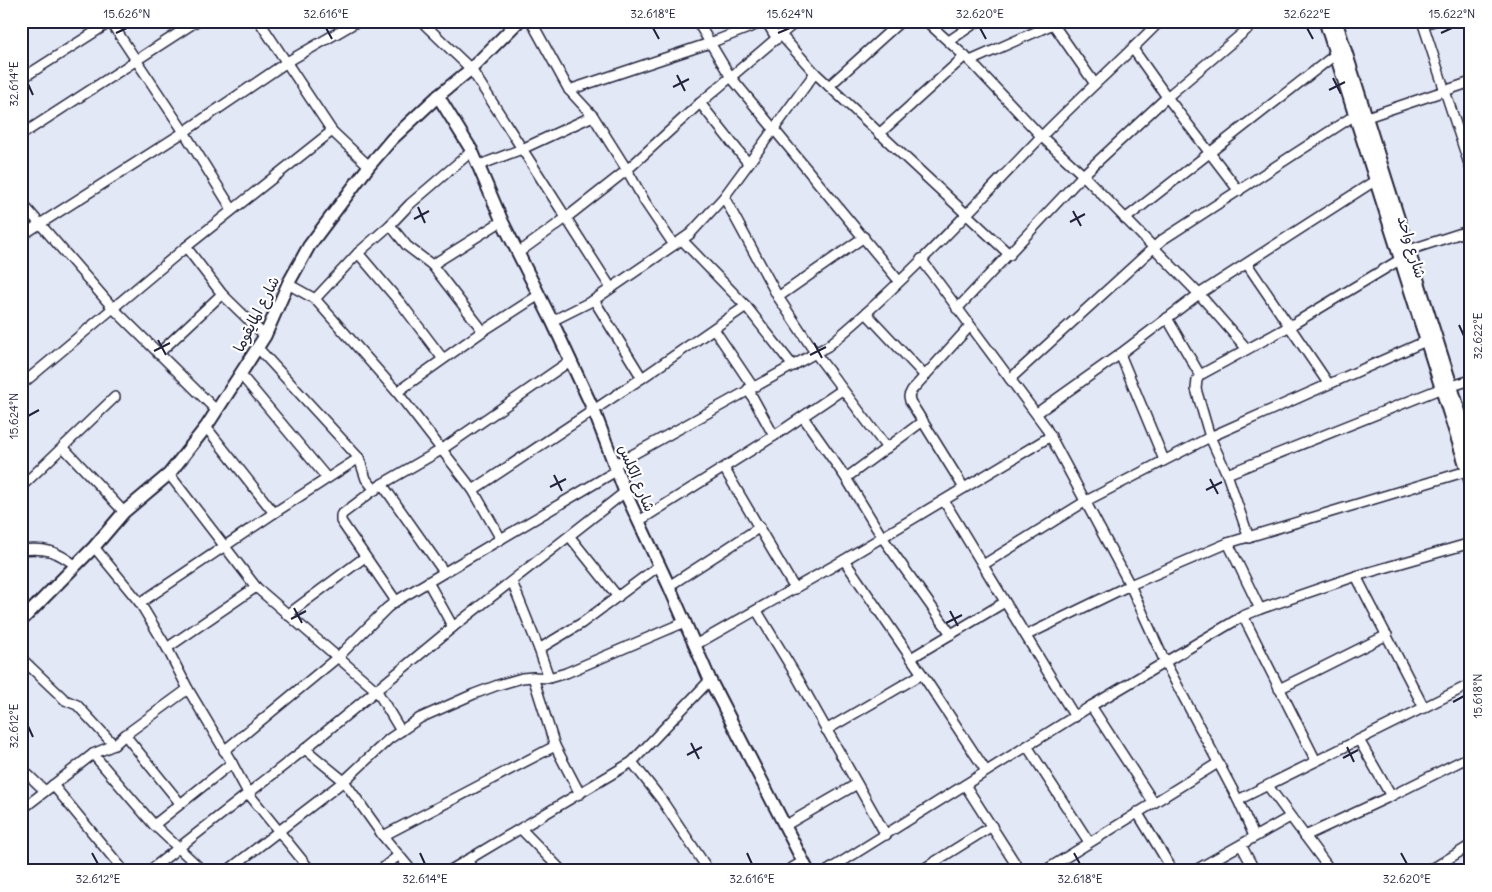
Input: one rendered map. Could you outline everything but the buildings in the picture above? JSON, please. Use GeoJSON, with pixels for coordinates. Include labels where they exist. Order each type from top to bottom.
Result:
{"type":"FeatureCollection","features":[{"type":"Feature","properties":{"kind":"street"},"geometry":{"type":"LineString","coordinates":[[21,135],[198,21]]}},
{"type":"Feature","properties":{"kind":"street"},"geometry":{"type":"LineString","coordinates":[[259,21],[332,130],[369,166]]}},
{"type":"Feature","properties":{"kind":"street"},"geometry":{"type":"LineString","coordinates":[[21,236],[184,132],[287,62],[358,21]]}},
{"type":"Feature","properties":{"kind":"street"},"geometry":{"type":"LineString","coordinates":[[421,21],[470,69],[611,288]]}},
{"type":"Feature","properties":{"kind":"street","name":"شارع المايقوما"},"geometry":{"type":"LineString","coordinates":[[21,621],[94,547],[124,512],[169,474],[206,427],[265,336],[288,284],[310,246],[369,166],[392,139],[470,69],[519,21]]}},
{"type":"Feature","properties":{"kind":"street"},"geometry":{"type":"LineString","coordinates":[[531,21],[569,90],[593,116],[627,170],[644,202],[678,242],[746,306],[793,366]]}},
{"type":"Feature","properties":{"kind":"street"},"geometry":{"type":"LineString","coordinates":[[697,21],[730,76],[899,282]]}},
{"type":"Feature","properties":{"kind":"street"},"geometry":{"type":"LineString","coordinates":[[569,90],[710,43],[766,21],[779,37],[828,86],[1010,255]]}},
{"type":"Feature","properties":{"kind":"street"},"geometry":{"type":"LineString","coordinates":[[828,86],[900,21]]}},
{"type":"Feature","properties":{"kind":"street"},"geometry":{"type":"LineString","coordinates":[[926,21],[968,59],[1042,136],[1154,247],[1199,294],[1248,350]]}},
{"type":"Feature","properties":{"kind":"street"},"geometry":{"type":"LineString","coordinates":[[949,41],[978,21]]}},
{"type":"Feature","properties":{"kind":"street"},"geometry":{"type":"LineString","coordinates":[[224,751],[338,657],[396,601],[501,539],[615,468],[751,388],[828,346],[899,282],[1042,136],[1160,21]]}},
{"type":"Feature","properties":{"kind":"street"},"geometry":{"type":"LineString","coordinates":[[957,309],[1010,255],[1083,175],[1167,97],[1257,21]]}},
{"type":"Feature","properties":{"kind":"street","name":"شارع واحد"},"geometry":{"type":"LineString","coordinates":[[1325,21],[1361,116],[1399,238],[1401,259],[1426,341],[1447,387],[1471,448]]}},
{"type":"Feature","properties":{"kind":"street","name":"شارع واحد"},"geometry":{"type":"LineString","coordinates":[[1336,21],[1376,180],[1399,238],[1409,250],[1447,387],[1469,477]]}},
{"type":"Feature","properties":{"kind":"street"},"geometry":{"type":"LineString","coordinates":[[1434,21],[1423,23],[1471,170]]}},
{"type":"Feature","properties":{"kind":"street"},"geometry":{"type":"LineString","coordinates":[[21,79],[111,22],[184,132],[232,209]]}},
{"type":"Feature","properties":{"kind":"street"},"geometry":{"type":"LineString","coordinates":[[518,253],[627,170],[730,76],[796,22]]}},
{"type":"Feature","properties":{"kind":"street"},"geometry":{"type":"LineString","coordinates":[[879,134],[968,59],[1055,22],[1095,84]]}},
{"type":"Feature","properties":{"kind":"street"},"geometry":{"type":"LineString","coordinates":[[1133,49],[1239,191]]}},
{"type":"Feature","properties":{"kind":"street"},"geometry":{"type":"LineString","coordinates":[[1125,219],[1336,54]]}},
{"type":"Feature","properties":{"kind":"street"},"geometry":{"type":"LineString","coordinates":[[552,321],[594,300],[678,242],[724,197],[772,129],[815,73]]}},
{"type":"Feature","properties":{"kind":"street"},"geometry":{"type":"LineString","coordinates":[[1010,379],[1154,247],[1239,191],[1361,116],[1471,82]]}},
{"type":"Feature","properties":{"kind":"street","name":"شارع الكلس"},"geometry":{"type":"LineString","coordinates":[[438,96],[472,151],[502,221],[594,411],[625,492],[710,680],[806,866]]}},
{"type":"Feature","properties":{"kind":"street"},"geometry":{"type":"LineString","coordinates":[[700,103],[748,163]]}},
{"type":"Feature","properties":{"kind":"street"},"geometry":{"type":"LineString","coordinates":[[477,166],[522,149],[593,116]]}},
{"type":"Feature","properties":{"kind":"street"},"geometry":{"type":"LineString","coordinates":[[21,385],[232,209],[332,130]]}},
{"type":"Feature","properties":{"kind":"street"},"geometry":{"type":"LineString","coordinates":[[315,299],[358,253],[390,225],[410,204],[472,151]]}},
{"type":"Feature","properties":{"kind":"street"},"geometry":{"type":"LineString","coordinates":[[1037,413],[1120,354],[1199,294],[1376,180]]}},
{"type":"Feature","properties":{"kind":"street"},"geometry":{"type":"LineString","coordinates":[[724,197],[778,297],[816,354],[887,448]]}},
{"type":"Feature","properties":{"kind":"street"},"geometry":{"type":"LineString","coordinates":[[21,202],[113,308],[217,411]]}},
{"type":"Feature","properties":{"kind":"street"},"geometry":{"type":"LineString","coordinates":[[432,264],[502,221]]}},
{"type":"Feature","properties":{"kind":"street"},"geometry":{"type":"LineString","coordinates":[[390,225],[407,246],[432,264],[483,331]]}},
{"type":"Feature","properties":{"kind":"street"},"geometry":{"type":"LineString","coordinates":[[1409,250],[1471,230]]}},
{"type":"Feature","properties":{"kind":"street"},"geometry":{"type":"LineString","coordinates":[[778,297],[864,237]]}},
{"type":"Feature","properties":{"kind":"street"},"geometry":{"type":"LineString","coordinates":[[186,247],[222,294],[265,336]]}},
{"type":"Feature","properties":{"kind":"street"},"geometry":{"type":"LineString","coordinates":[[358,253],[403,306],[443,359]]}},
{"type":"Feature","properties":{"kind":"street"},"geometry":{"type":"LineString","coordinates":[[1249,538],[1227,474],[1210,437],[1196,389],[1200,375],[1290,326],[1401,259]]}},
{"type":"Feature","properties":{"kind":"street"},"geometry":{"type":"LineString","coordinates":[[921,260],[1037,413],[1051,436],[1130,584],[1165,662],[1238,800],[1254,836]]}},
{"type":"Feature","properties":{"kind":"street"},"geometry":{"type":"LineString","coordinates":[[1247,264],[1328,383]]}},
{"type":"Feature","properties":{"kind":"street"},"geometry":{"type":"LineString","coordinates":[[288,284],[315,299],[397,392],[473,490],[501,539]]}},
{"type":"Feature","properties":{"kind":"street"},"geometry":{"type":"LineString","coordinates":[[158,354],[222,294]]}},
{"type":"Feature","properties":{"kind":"street"},"geometry":{"type":"LineString","coordinates":[[397,392],[483,331],[538,296]]}},
{"type":"Feature","properties":{"kind":"street"},"geometry":{"type":"LineString","coordinates":[[594,300],[642,378]]}},
{"type":"Feature","properties":{"kind":"street"},"geometry":{"type":"LineString","coordinates":[[473,490],[594,411],[746,306]]}},
{"type":"Feature","properties":{"kind":"street"},"geometry":{"type":"LineString","coordinates":[[866,313],[925,376]]}},
{"type":"Feature","properties":{"kind":"street"},"geometry":{"type":"LineString","coordinates":[[1167,318],[1200,375]]}},
{"type":"Feature","properties":{"kind":"street"},"geometry":{"type":"LineString","coordinates":[[964,488],[910,401],[909,396],[912,390],[970,326]]}},
{"type":"Feature","properties":{"kind":"street"},"geometry":{"type":"LineString","coordinates":[[714,329],[751,388],[774,436]]}},
{"type":"Feature","properties":{"kind":"street"},"geometry":{"type":"LineString","coordinates":[[983,565],[1086,501],[1164,460],[1328,383],[1426,341]]}},
{"type":"Feature","properties":{"kind":"street"},"geometry":{"type":"LineString","coordinates":[[257,347],[359,458],[366,478],[378,487],[444,572]]}},
{"type":"Feature","properties":{"kind":"street"},"geometry":{"type":"LineString","coordinates":[[1120,354],[1164,460]]}},
{"type":"Feature","properties":{"kind":"street"},"geometry":{"type":"LineString","coordinates":[[396,601],[340,518],[341,515],[378,487],[441,450],[570,361]]}},
{"type":"Feature","properties":{"kind":"street"},"geometry":{"type":"LineString","coordinates":[[240,375],[327,478]]}},
{"type":"Feature","properties":{"kind":"street"},"geometry":{"type":"LineString","coordinates":[[1227,474],[1447,387],[1471,380]]}},
{"type":"Feature","properties":{"kind":"street"},"geometry":{"type":"LineString","coordinates":[[638,521],[774,436],[842,390]]}},
{"type":"Feature","properties":{"kind":"street"},"geometry":{"type":"LineString","coordinates":[[21,487],[115,397]]}},
{"type":"Feature","properties":{"kind":"street"},"geometry":{"type":"LineString","coordinates":[[803,416],[846,478],[882,537],[951,634]]}},
{"type":"Feature","properties":{"kind":"street"},"geometry":{"type":"LineString","coordinates":[[846,478],[923,422]]}},
{"type":"Feature","properties":{"kind":"street"},"geometry":{"type":"LineString","coordinates":[[206,427],[274,513]]}},
{"type":"Feature","properties":{"kind":"street"},"geometry":{"type":"LineString","coordinates":[[695,645],[795,589],[1051,436]]}},
{"type":"Feature","properties":{"kind":"street"},"geometry":{"type":"LineString","coordinates":[[63,447],[124,512]]}},
{"type":"Feature","properties":{"kind":"street"},"geometry":{"type":"LineString","coordinates":[[140,603],[359,458]]}},
{"type":"Feature","properties":{"kind":"street"},"geometry":{"type":"LineString","coordinates":[[724,468],[795,589]]}},
{"type":"Feature","properties":{"kind":"street"},"geometry":{"type":"LineString","coordinates":[[169,474],[256,587],[377,691],[401,731]]}},
{"type":"Feature","properties":{"kind":"street"},"geometry":{"type":"LineString","coordinates":[[1027,635],[1130,584],[1228,543],[1469,477]]}},
{"type":"Feature","properties":{"kind":"street"},"geometry":{"type":"LineString","coordinates":[[149,871],[306,749],[453,627],[625,492]]}},
{"type":"Feature","properties":{"kind":"street"},"geometry":{"type":"LineString","coordinates":[[944,500],[1075,717]]}},
{"type":"Feature","properties":{"kind":"street"},"geometry":{"type":"LineString","coordinates":[[669,586],[760,527]]}},
{"type":"Feature","properties":{"kind":"street"},"geometry":{"type":"LineString","coordinates":[[570,537],[618,597]]}},
{"type":"Feature","properties":{"kind":"street"},"geometry":{"type":"LineString","coordinates":[[1228,543],[1260,609]]}},
{"type":"Feature","properties":{"kind":"street"},"geometry":{"type":"LineString","coordinates":[[827,871],[1091,706],[1243,616],[1356,576],[1471,544]]}},
{"type":"Feature","properties":{"kind":"street"},"geometry":{"type":"LineString","coordinates":[[94,547],[140,603],[248,794],[311,871]]}},
{"type":"Feature","properties":{"kind":"street"},"geometry":{"type":"LineString","coordinates":[[21,550],[35,549],[55,552],[76,566]]}},
{"type":"Feature","properties":{"kind":"street"},"geometry":{"type":"LineString","coordinates":[[287,614],[365,557]]}},
{"type":"Feature","properties":{"kind":"street"},"geometry":{"type":"LineString","coordinates":[[844,560],[986,771]]}},
{"type":"Feature","properties":{"kind":"street"},"geometry":{"type":"LineString","coordinates":[[539,649],[582,623],[660,566]]}},
{"type":"Feature","properties":{"kind":"street"},"geometry":{"type":"LineString","coordinates":[[1356,576],[1424,708]]}},
{"type":"Feature","properties":{"kind":"street"},"geometry":{"type":"LineString","coordinates":[[428,582],[453,627]]}},
{"type":"Feature","properties":{"kind":"street"},"geometry":{"type":"LineString","coordinates":[[512,582],[539,649],[548,678]]}},
{"type":"Feature","properties":{"kind":"street"},"geometry":{"type":"LineString","coordinates":[[167,648],[256,587]]}},
{"type":"Feature","properties":{"kind":"street"},"geometry":{"type":"LineString","coordinates":[[911,658],[1005,602]]}},
{"type":"Feature","properties":{"kind":"street"},"geometry":{"type":"LineString","coordinates":[[757,611],[797,677],[886,835]]}},
{"type":"Feature","properties":{"kind":"street"},"geometry":{"type":"LineString","coordinates":[[1243,616],[1316,761]]}},
{"type":"Feature","properties":{"kind":"street"},"geometry":{"type":"LineString","coordinates":[[227,871],[344,781],[389,739],[420,718],[474,694],[506,683],[533,677],[548,678],[566,673],[685,622]]}},
{"type":"Feature","properties":{"kind":"street"},"geometry":{"type":"LineString","coordinates":[[1279,689],[1387,635]]}},
{"type":"Feature","properties":{"kind":"street"},"geometry":{"type":"LineString","coordinates":[[21,658],[65,700],[77,705],[114,745]]}},
{"type":"Feature","properties":{"kind":"street"},"geometry":{"type":"LineString","coordinates":[[826,730],[922,674]]}},
{"type":"Feature","properties":{"kind":"street"},"geometry":{"type":"LineString","coordinates":[[533,677],[556,746],[580,794]]}},
{"type":"Feature","properties":{"kind":"street"},"geometry":{"type":"LineString","coordinates":[[449,871],[632,762],[710,680]]}},
{"type":"Feature","properties":{"kind":"street"},"geometry":{"type":"LineString","coordinates":[[1238,800],[1471,684]]}},
{"type":"Feature","properties":{"kind":"street"},"geometry":{"type":"LineString","coordinates":[[21,810],[93,754],[114,745],[188,689]]}},
{"type":"Feature","properties":{"kind":"street"},"geometry":{"type":"LineString","coordinates":[[1091,706],[1154,803]]}},
{"type":"Feature","properties":{"kind":"street"},"geometry":{"type":"LineString","coordinates":[[125,735],[180,803]]}},
{"type":"Feature","properties":{"kind":"street"},"geometry":{"type":"LineString","coordinates":[[1359,740],[1391,796]]}},
{"type":"Feature","properties":{"kind":"street"},"geometry":{"type":"LineString","coordinates":[[383,836],[556,746]]}},
{"type":"Feature","properties":{"kind":"street"},"geometry":{"type":"LineString","coordinates":[[1027,746],[1089,842]]}},
{"type":"Feature","properties":{"kind":"street"},"geometry":{"type":"LineString","coordinates":[[306,749],[344,781],[383,836],[412,871]]}},
{"type":"Feature","properties":{"kind":"street"},"geometry":{"type":"LineString","coordinates":[[93,754],[154,825],[203,871]]}},
{"type":"Feature","properties":{"kind":"street"},"geometry":{"type":"LineString","coordinates":[[1305,836],[1471,756]]}},
{"type":"Feature","properties":{"kind":"street"},"geometry":{"type":"LineString","coordinates":[[632,762],[661,800],[709,871]]}},
{"type":"Feature","properties":{"kind":"street"},"geometry":{"type":"LineString","coordinates":[[154,825],[232,763]]}},
{"type":"Feature","properties":{"kind":"street"},"geometry":{"type":"LineString","coordinates":[[1044,871],[1218,764]]}},
{"type":"Feature","properties":{"kind":"street"},"geometry":{"type":"LineString","coordinates":[[21,768],[45,791]]}},
{"type":"Feature","properties":{"kind":"street"},"geometry":{"type":"LineString","coordinates":[[786,825],[857,784]]}},
{"type":"Feature","properties":{"kind":"street"},"geometry":{"type":"LineString","coordinates":[[53,785],[124,871]]}},
{"type":"Feature","properties":{"kind":"street"},"geometry":{"type":"LineString","coordinates":[[965,785],[1020,871]]}},
{"type":"Feature","properties":{"kind":"street"},"geometry":{"type":"LineString","coordinates":[[1268,786],[1331,871]]}},
{"type":"Feature","properties":{"kind":"street"},"geometry":{"type":"LineString","coordinates":[[1138,812],[1173,871]]}},
{"type":"Feature","properties":{"kind":"street"},"geometry":{"type":"LineString","coordinates":[[1194,871],[1290,817]]}},
{"type":"Feature","properties":{"kind":"street"},"geometry":{"type":"LineString","coordinates":[[920,871],[992,826]]}},
{"type":"Feature","properties":{"kind":"street"},"geometry":{"type":"LineString","coordinates":[[521,829],[556,869]]}},
{"type":"Feature","properties":{"kind":"street"},"geometry":{"type":"LineString","coordinates":[[1241,845],[1255,871]]}},
{"type":"Feature","properties":{"kind":"street"},"geometry":{"type":"LineString","coordinates":[[1421,871],[1435,867],[1471,845]]}},
{"type":"Feature","properties":{"kind":"street"},"geometry":{"type":"LineString","coordinates":[[378,871],[399,855]]}},
{"type":"Feature","properties":{"kind":"street"},"geometry":{"type":"LineString","coordinates":[[468,860],[474,871]]}},
{"type":"Feature","properties":{"kind":"street"},"geometry":{"type":"LineString","coordinates":[[787,871],[806,866]]}}]}
